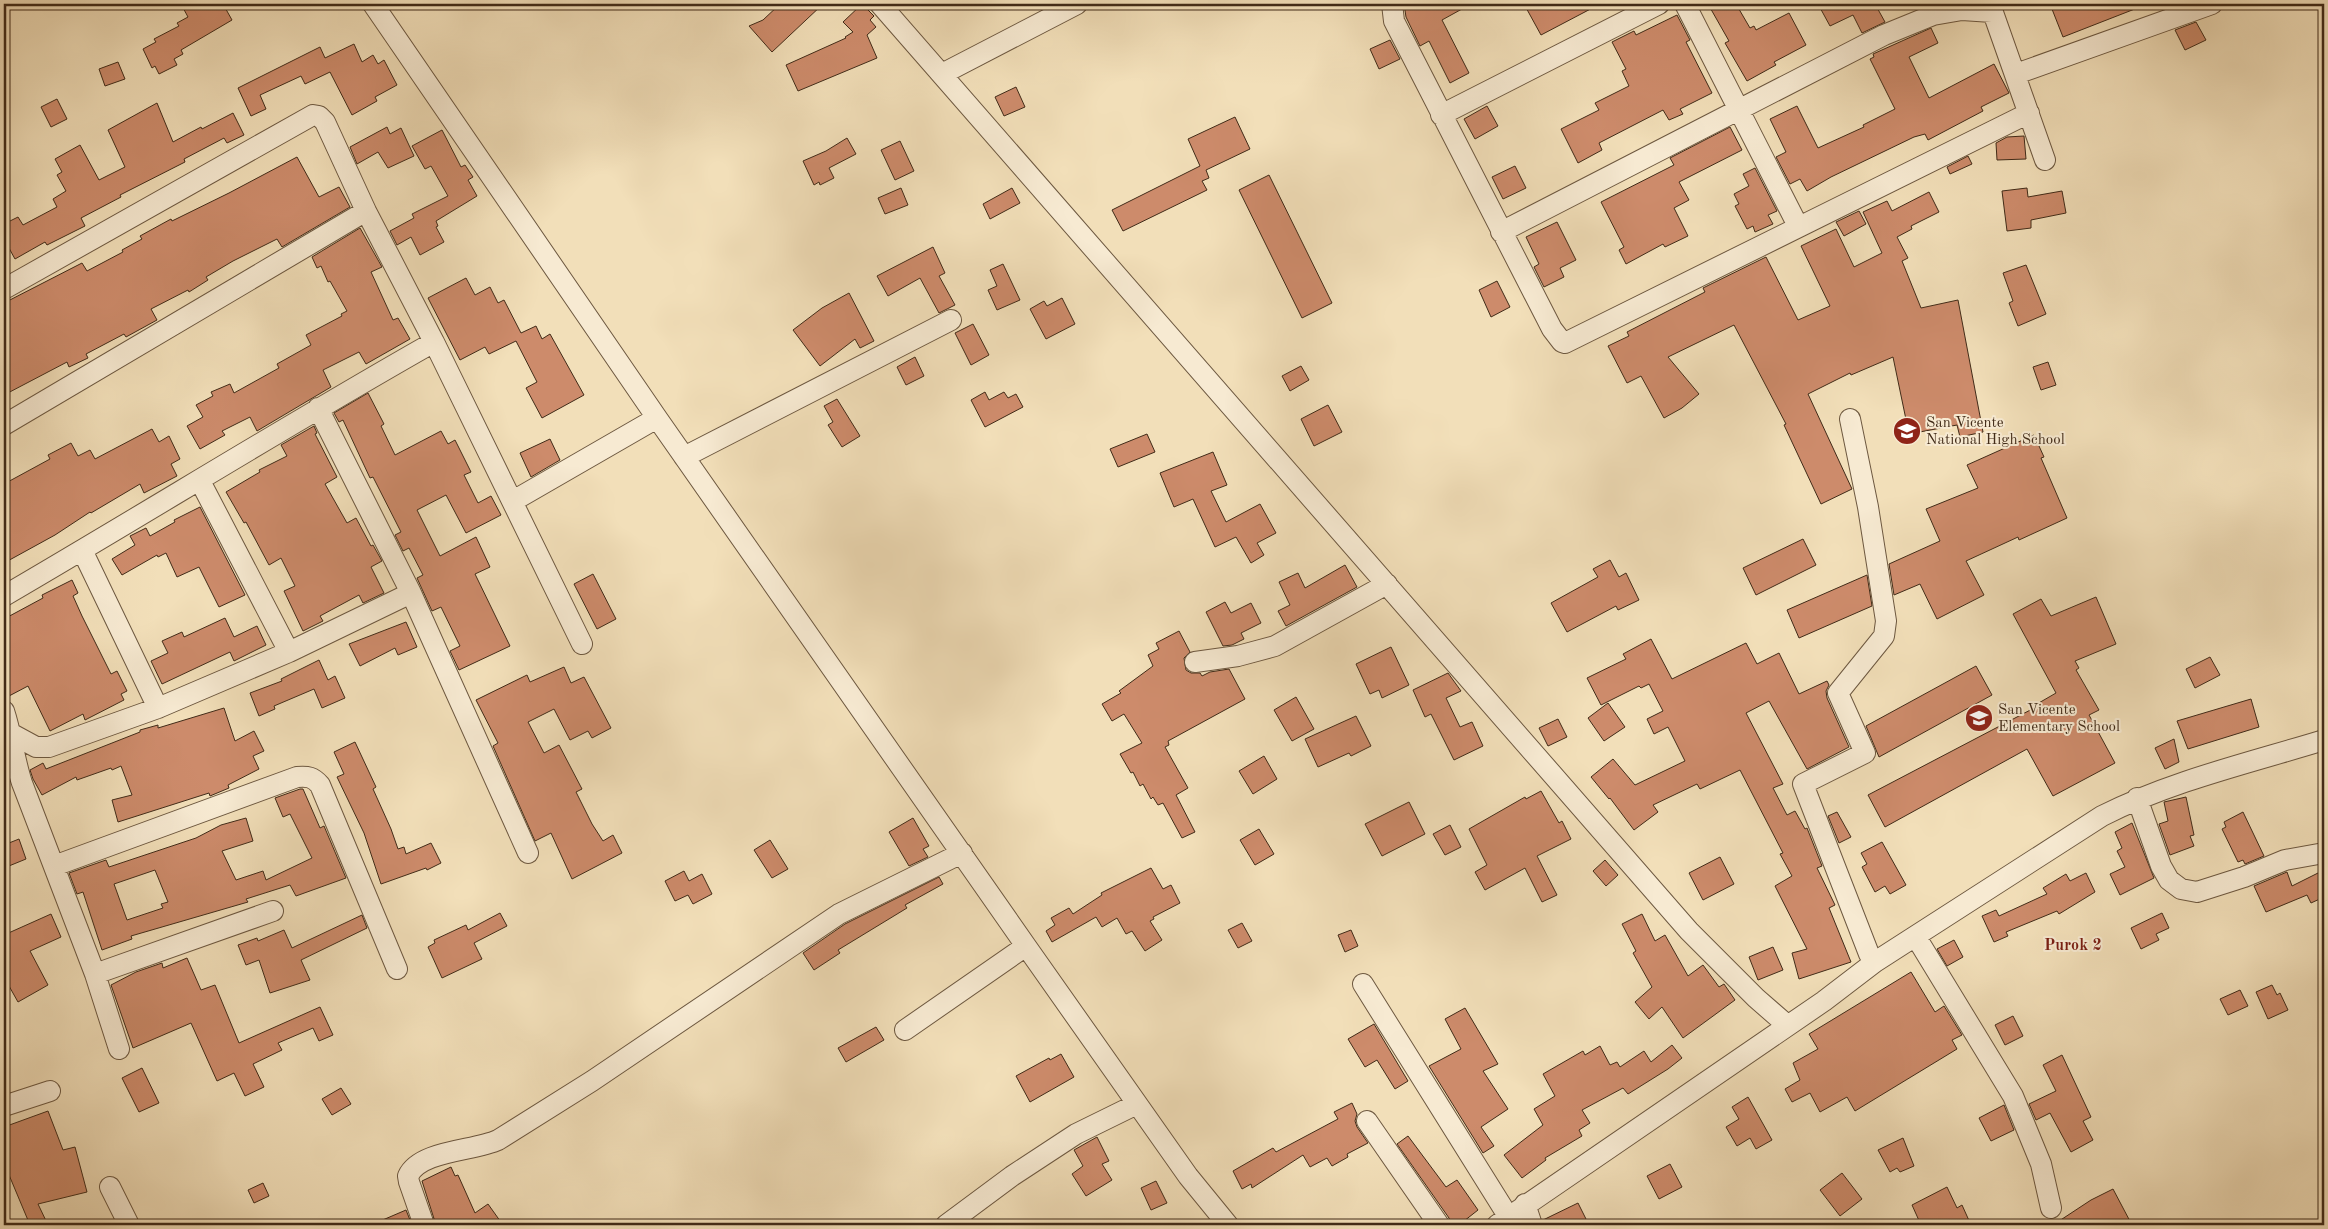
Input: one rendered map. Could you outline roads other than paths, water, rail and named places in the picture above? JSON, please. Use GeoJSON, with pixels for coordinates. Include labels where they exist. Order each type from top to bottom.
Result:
{"type":"FeatureCollection","features":[{"type":"Feature","properties":{"kind":"street"},"geometry":{"type":"LineString","coordinates":[[372,4],[684,457],[1026,946],[1188,1176],[1228,1225]]}},
{"type":"Feature","properties":{"kind":"street"},"geometry":{"type":"LineString","coordinates":[[880,4],[1689,931],[1756,998],[1787,1025]]}},
{"type":"Feature","properties":{"kind":"street"},"geometry":{"type":"LineString","coordinates":[[942,74],[1077,4]]}},
{"type":"Feature","properties":{"kind":"street"},"geometry":{"type":"LineString","coordinates":[[1392,4],[1394,21],[1441,115],[1552,329],[1562,342],[1565,343],[2028,112]]}},
{"type":"Feature","properties":{"kind":"street"},"geometry":{"type":"LineString","coordinates":[[1441,115],[1658,4]]}},
{"type":"Feature","properties":{"kind":"street"},"geometry":{"type":"LineString","coordinates":[[1685,4],[1798,226]]}},
{"type":"Feature","properties":{"kind":"street"},"geometry":{"type":"LineString","coordinates":[[2016,74],[2212,4]]}},
{"type":"Feature","properties":{"kind":"street"},"geometry":{"type":"LineString","coordinates":[[1501,232],[1884,35],[1933,15],[1962,10],[1991,8],[2045,160]]}},
{"type":"Feature","properties":{"kind":"street"},"geometry":{"type":"LineString","coordinates":[[4,289],[313,115],[319,116],[325,122],[366,211],[434,342],[582,644]]}},
{"type":"Feature","properties":{"kind":"street"},"geometry":{"type":"LineString","coordinates":[[4,425],[366,211]]}},
{"type":"Feature","properties":{"kind":"street"},"geometry":{"type":"LineString","coordinates":[[684,457],[951,320]]}},
{"type":"Feature","properties":{"kind":"street"},"geometry":{"type":"LineString","coordinates":[[4,596],[200,481],[318,408],[434,342]]}},
{"type":"Feature","properties":{"kind":"street"},"geometry":{"type":"LineString","coordinates":[[318,408],[411,593],[528,853]]}},
{"type":"Feature","properties":{"kind":"street"},"geometry":{"type":"LineString","coordinates":[[513,501],[657,418]]}},
{"type":"Feature","properties":{"kind":"street"},"geometry":{"type":"LineString","coordinates":[[1850,419],[1868,507],[1886,621],[1884,636],[1838,693],[1865,752],[1803,784],[1869,954],[1875,962]]}},
{"type":"Feature","properties":{"kind":"street"},"geometry":{"type":"LineString","coordinates":[[200,481],[289,652]]}},
{"type":"Feature","properties":{"kind":"street"},"geometry":{"type":"LineString","coordinates":[[82,550],[158,708]]}},
{"type":"Feature","properties":{"kind":"street"},"geometry":{"type":"LineString","coordinates":[[1195,662],[1238,656],[1275,646],[1387,584]]}},
{"type":"Feature","properties":{"kind":"street"},"geometry":{"type":"LineString","coordinates":[[12,734],[36,747],[48,746],[158,708],[289,652],[411,593]]}},
{"type":"Feature","properties":{"kind":"street"},"geometry":{"type":"LineString","coordinates":[[4,711],[12,734],[17,768],[22,783],[95,974],[119,1049]]}},
{"type":"Feature","properties":{"kind":"street"},"geometry":{"type":"LineString","coordinates":[[1363,984],[1502,1221],[1824,1001],[1875,962],[2102,816],[2137,798],[2324,740]]}},
{"type":"Feature","properties":{"kind":"street"},"geometry":{"type":"LineString","coordinates":[[54,866],[288,780],[306,776],[314,779],[320,786],[398,969]]}},
{"type":"Feature","properties":{"kind":"street"},"geometry":{"type":"LineString","coordinates":[[2137,798],[2161,866],[2170,880],[2180,889],[2197,892],[2244,877],[2285,860],[2324,853]]}},
{"type":"Feature","properties":{"kind":"street"},"geometry":{"type":"LineString","coordinates":[[424,1225],[409,1182],[411,1171],[416,1167],[445,1152],[486,1146],[498,1140],[592,1081],[839,914],[962,853]]}},
{"type":"Feature","properties":{"kind":"street"},"geometry":{"type":"LineString","coordinates":[[95,974],[273,911]]}},
{"type":"Feature","properties":{"kind":"street"},"geometry":{"type":"LineString","coordinates":[[1916,937],[2013,1096],[2041,1164],[2051,1208]]}},
{"type":"Feature","properties":{"kind":"street"},"geometry":{"type":"LineString","coordinates":[[905,1030],[1026,946]]}},
{"type":"Feature","properties":{"kind":"street"},"geometry":{"type":"LineString","coordinates":[[4,1106],[50,1092]]}},
{"type":"Feature","properties":{"kind":"street"},"geometry":{"type":"LineString","coordinates":[[946,1225],[1012,1176],[1076,1134],[1137,1104]]}},
{"type":"Feature","properties":{"kind":"street"},"geometry":{"type":"LineString","coordinates":[[1366,1121],[1439,1225]]}},
{"type":"Feature","properties":{"kind":"street"},"geometry":{"type":"LineString","coordinates":[[110,1187],[129,1225]]}},
{"type":"Feature","properties":{"kind":"street"},"geometry":{"type":"LineString","coordinates":[[1525,1204],[1532,1225]]}},
{"type":"Feature","properties":{"kind":"place","name":"San Vicente National High School"},"geometry":{"type":"Point","coordinates":[1907,431]}},
{"type":"Feature","properties":{"kind":"place","name":"San Vicente Elementary School"},"geometry":{"type":"Point","coordinates":[1979,718]}},
{"type":"Feature","properties":{"kind":"district","name":"Purok 2"},"geometry":{"type":"Point","coordinates":[2073,944]}}]}
